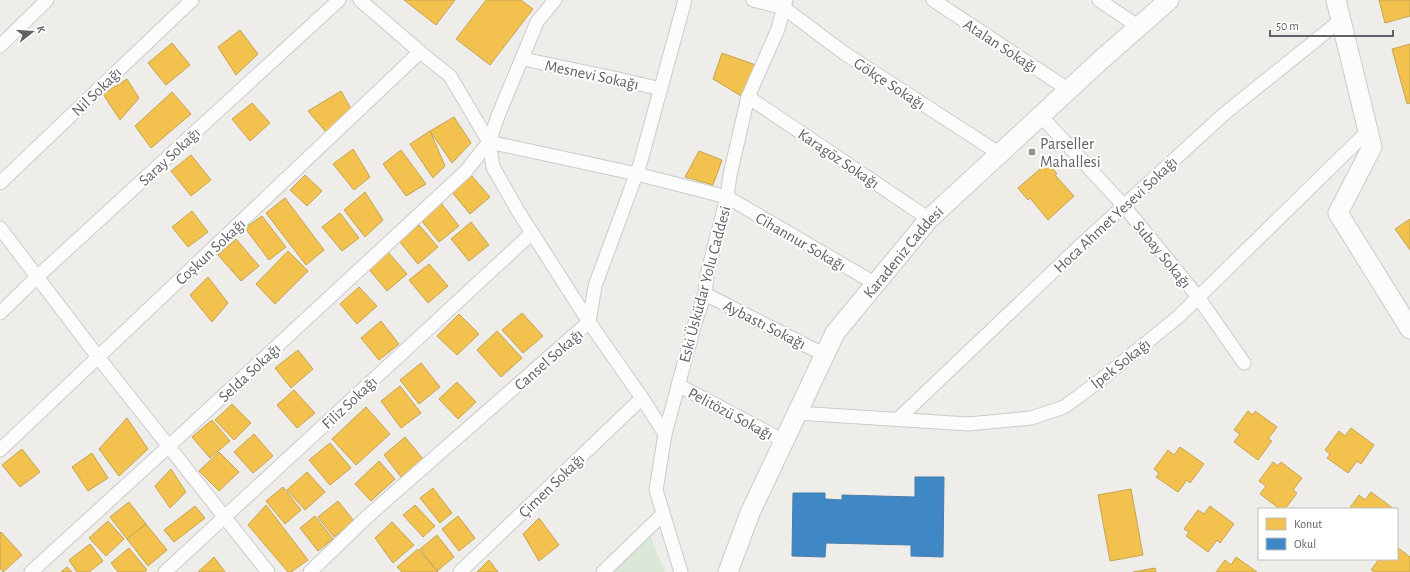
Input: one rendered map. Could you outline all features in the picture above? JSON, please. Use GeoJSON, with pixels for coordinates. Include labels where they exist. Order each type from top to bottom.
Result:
{"type":"FeatureCollection","features":[{"type":"Feature","properties":{"kind":"street"},"geometry":{"type":"LineString","coordinates":[[0,46],[47,0]]}},
{"type":"Feature","properties":{"kind":"street","name":"Nil Sokağı"},"geometry":{"type":"LineString","coordinates":[[0,183],[192,0]]}},
{"type":"Feature","properties":{"kind":"street","name":"Saray Sokağı"},"geometry":{"type":"LineString","coordinates":[[0,313],[37,277],[339,0]]}},
{"type":"Feature","properties":{"kind":"street"},"geometry":{"type":"LineString","coordinates":[[360,0],[450,76],[489,142],[493,167],[518,211],[589,322],[665,434]]}},
{"type":"Feature","properties":{"kind":"street"},"geometry":{"type":"LineString","coordinates":[[489,142],[498,116],[523,59],[537,22],[555,0]]}},
{"type":"Feature","properties":{"kind":"street","name":"Cansel Sokağı"},"geometry":{"type":"LineString","coordinates":[[310,572],[368,516],[589,322],[595,286],[636,174],[685,0]]}},
{"type":"Feature","properties":{"kind":"street"},"geometry":{"type":"LineString","coordinates":[[753,0],[785,4]]}},
{"type":"Feature","properties":{"kind":"street","name":"Atalan Sokağı"},"geometry":{"type":"LineString","coordinates":[[933,0],[1069,90]]}},
{"type":"Feature","properties":{"kind":"street"},"geometry":{"type":"LineString","coordinates":[[1100,0],[1139,26]]}},
{"type":"Feature","properties":{"kind":"street","name":"Karadeniz Caddesi"},"geometry":{"type":"LineString","coordinates":[[728,572],[750,513],[835,333],[930,219],[1069,90],[1169,0]]}},
{"type":"Feature","properties":{"kind":"street"},"geometry":{"type":"LineString","coordinates":[[1336,0],[1372,147],[1338,213],[1410,329]]}},
{"type":"Feature","properties":{"kind":"street","name":"Eski Üsküdar Yolu Caddesi"},"geometry":{"type":"LineString","coordinates":[[681,572],[656,490],[665,434],[695,324],[705,294],[707,275],[727,197],[730,175],[748,97],[778,29],[785,4]]}},
{"type":"Feature","properties":{"kind":"street","name":"Gökçe Sokağı"},"geometry":{"type":"LineString","coordinates":[[785,4],[844,53],[1000,154]]}},
{"type":"Feature","properties":{"kind":"street","name":"Hoca Ahmet Yesevi Sokağı"},"geometry":{"type":"LineString","coordinates":[[898,419],[1082,244],[1224,114],[1341,20]]}},
{"type":"Feature","properties":{"kind":"street","name":"Coşkun Sokağı"},"geometry":{"type":"LineString","coordinates":[[0,450],[420,52]]}},
{"type":"Feature","properties":{"kind":"street","name":"Mesnevi Sokağı"},"geometry":{"type":"LineString","coordinates":[[523,59],[661,89]]}},
{"type":"Feature","properties":{"kind":"street","name":"Karagöz Sokağı"},"geometry":{"type":"LineString","coordinates":[[748,97],[930,219]]}},
{"type":"Feature","properties":{"kind":"street","name":"Subay Sokağı"},"geometry":{"type":"LineString","coordinates":[[1041,116],[1124,206],[1198,298],[1244,364]]}},
{"type":"Feature","properties":{"kind":"street","name":"İpek Sokağı"},"geometry":{"type":"LineString","coordinates":[[797,413],[968,424],[1031,418],[1064,407],[1098,382],[1178,317],[1368,131]]}},
{"type":"Feature","properties":{"kind":"street"},"geometry":{"type":"LineString","coordinates":[[489,142],[636,174]]}},
{"type":"Feature","properties":{"kind":"street","name":"Selda Sokağı"},"geometry":{"type":"LineString","coordinates":[[31,572],[466,171],[489,142]]}},
{"type":"Feature","properties":{"kind":"street","name":"Cihannur Sokağı"},"geometry":{"type":"LineString","coordinates":[[636,174],[727,197],[876,284]]}},
{"type":"Feature","properties":{"kind":"street"},"geometry":{"type":"LineString","coordinates":[[0,228],[98,357],[268,572]]}},
{"type":"Feature","properties":{"kind":"street","name":"Filiz Sokağı"},"geometry":{"type":"LineString","coordinates":[[166,572],[532,233]]}},
{"type":"Feature","properties":{"kind":"street","name":"Aybastı Sokağı"},"geometry":{"type":"LineString","coordinates":[[705,294],[825,355]]}},
{"type":"Feature","properties":{"kind":"street","name":"Pelitözü Sokağı"},"geometry":{"type":"LineString","coordinates":[[678,385],[784,441]]}},
{"type":"Feature","properties":{"kind":"street","name":"Çimen Sokağı"},"geometry":{"type":"LineString","coordinates":[[460,572],[642,398]]}},
{"type":"Feature","properties":{"kind":"street"},"geometry":{"type":"LineString","coordinates":[[603,572],[664,514]]}},
{"type":"Feature","properties":{"kind":"green space"},"geometry":{"type":"Polygon","coordinates":[[[650,535],[665,572],[612,572],[650,535]]]}},
{"type":"Feature","properties":{"kind":"building: Konut"},"geometry":{"type":"Polygon","coordinates":[[[404,0],[455,0],[436,25],[404,0]]]}},
{"type":"Feature","properties":{"kind":"building: Konut"},"geometry":{"type":"Polygon","coordinates":[[[486,0],[521,0],[533,9],[490,65],[456,39],[486,0]]]}},
{"type":"Feature","properties":{"kind":"building: Konut"},"geometry":{"type":"Polygon","coordinates":[[[1379,0],[1410,0],[1410,16],[1385,23],[1379,0]]]}},
{"type":"Feature","properties":{"kind":"building: Konut"},"geometry":{"type":"Polygon","coordinates":[[[240,30],[258,54],[236,75],[218,47],[240,30]]]}},
{"type":"Feature","properties":{"kind":"building: Konut"},"geometry":{"type":"Polygon","coordinates":[[[172,43],[190,65],[166,85],[148,63],[172,43]]]}},
{"type":"Feature","properties":{"kind":"building: Konut"},"geometry":{"type":"Polygon","coordinates":[[[1410,44],[1410,103],[1407,104],[1392,49],[1410,44]]]}},
{"type":"Feature","properties":{"kind":"building: Konut"},"geometry":{"type":"Polygon","coordinates":[[[722,53],[756,65],[741,96],[713,79],[722,53]]]}},
{"type":"Feature","properties":{"kind":"building: Konut"},"geometry":{"type":"Polygon","coordinates":[[[127,79],[139,98],[120,120],[103,94],[127,79]]]}},
{"type":"Feature","properties":{"kind":"building: Konut"},"geometry":{"type":"Polygon","coordinates":[[[341,91],[354,114],[330,137],[308,111],[341,91]]]}},
{"type":"Feature","properties":{"kind":"building: Konut"},"geometry":{"type":"Polygon","coordinates":[[[172,92],[191,114],[151,148],[135,126],[172,92]]]}},
{"type":"Feature","properties":{"kind":"building: Konut"},"geometry":{"type":"Polygon","coordinates":[[[252,103],[270,123],[250,141],[232,119],[252,103]]]}},
{"type":"Feature","properties":{"kind":"building: Konut"},"geometry":{"type":"Polygon","coordinates":[[[454,117],[471,143],[452,163],[430,131],[454,117]]]}},
{"type":"Feature","properties":{"kind":"building: Konut"},"geometry":{"type":"Polygon","coordinates":[[[430,131],[445,166],[433,178],[410,144],[430,131]]]}},
{"type":"Feature","properties":{"kind":"building: Konut"},"geometry":{"type":"Polygon","coordinates":[[[353,149],[370,177],[354,190],[333,164],[353,149]]]}},
{"type":"Feature","properties":{"kind":"building: Konut"},"geometry":{"type":"Polygon","coordinates":[[[401,150],[426,184],[406,196],[383,164],[401,150]]]}},
{"type":"Feature","properties":{"kind":"building: Konut"},"geometry":{"type":"Polygon","coordinates":[[[699,151],[722,160],[713,185],[685,177],[699,151]]]}},
{"type":"Feature","properties":{"kind":"building: Konut"},"geometry":{"type":"Polygon","coordinates":[[[191,155],[211,180],[191,196],[171,171],[191,155]]]}},
{"type":"Feature","properties":{"kind":"building: Konut"},"geometry":{"type":"Polygon","coordinates":[[[1048,162],[1057,174],[1055,175],[1074,196],[1048,220],[1030,198],[1028,200],[1018,188],[1048,162]]]}},
{"type":"Feature","properties":{"kind":"building: Konut"},"geometry":{"type":"Polygon","coordinates":[[[305,175],[322,191],[307,206],[290,190],[305,175]]]}},
{"type":"Feature","properties":{"kind":"building: Konut"},"geometry":{"type":"Polygon","coordinates":[[[471,175],[490,197],[470,214],[451,191],[471,175]]]}},
{"type":"Feature","properties":{"kind":"building: Konut"},"geometry":{"type":"Polygon","coordinates":[[[365,192],[383,220],[365,237],[344,210],[365,192]]]}},
{"type":"Feature","properties":{"kind":"building: Konut"},"geometry":{"type":"Polygon","coordinates":[[[285,198],[324,250],[306,265],[266,213],[285,198]]]}},
{"type":"Feature","properties":{"kind":"building: Konut"},"geometry":{"type":"Polygon","coordinates":[[[441,203],[459,226],[439,242],[421,220],[441,203]]]}},
{"type":"Feature","properties":{"kind":"building: Konut"},"geometry":{"type":"Polygon","coordinates":[[[192,211],[208,232],[188,247],[172,227],[192,211]]]}},
{"type":"Feature","properties":{"kind":"building: Konut"},"geometry":{"type":"Polygon","coordinates":[[[340,213],[359,238],[342,251],[322,227],[340,213]]]}},
{"type":"Feature","properties":{"kind":"building: Konut"},"geometry":{"type":"Polygon","coordinates":[[[262,216],[286,247],[269,260],[245,228],[262,216]]]}},
{"type":"Feature","properties":{"kind":"building: Konut"},"geometry":{"type":"Polygon","coordinates":[[[1410,219],[1410,250],[1395,229],[1410,219]]]}},
{"type":"Feature","properties":{"kind":"building: Konut"},"geometry":{"type":"Polygon","coordinates":[[[471,222],[489,245],[469,261],[451,239],[471,222]]]}},
{"type":"Feature","properties":{"kind":"building: Konut"},"geometry":{"type":"Polygon","coordinates":[[[419,225],[438,247],[418,264],[399,241],[419,225]]]}},
{"type":"Feature","properties":{"kind":"building: Konut"},"geometry":{"type":"Polygon","coordinates":[[[236,239],[259,266],[241,281],[218,255],[236,239]]]}},
{"type":"Feature","properties":{"kind":"building: Konut"},"geometry":{"type":"Polygon","coordinates":[[[288,251],[308,271],[275,304],[256,284],[288,251]]]}},
{"type":"Feature","properties":{"kind":"building: Konut"},"geometry":{"type":"Polygon","coordinates":[[[388,252],[407,274],[387,291],[368,268],[388,252]]]}},
{"type":"Feature","properties":{"kind":"building: Konut"},"geometry":{"type":"Polygon","coordinates":[[[429,264],[448,286],[428,303],[409,280],[429,264]]]}},
{"type":"Feature","properties":{"kind":"building: Konut"},"geometry":{"type":"Polygon","coordinates":[[[208,277],[228,303],[212,322],[190,295],[208,277]]]}},
{"type":"Feature","properties":{"kind":"building: Konut"},"geometry":{"type":"Polygon","coordinates":[[[359,287],[377,306],[357,324],[340,304],[359,287]]]}},
{"type":"Feature","properties":{"kind":"building: Konut"},"geometry":{"type":"Polygon","coordinates":[[[522,313],[543,336],[523,353],[502,330],[522,313]]]}},
{"type":"Feature","properties":{"kind":"building: Konut"},"geometry":{"type":"Polygon","coordinates":[[[459,314],[479,334],[457,355],[437,336],[459,314]]]}},
{"type":"Feature","properties":{"kind":"building: Konut"},"geometry":{"type":"Polygon","coordinates":[[[381,321],[399,344],[379,360],[361,338],[381,321]]]}},
{"type":"Feature","properties":{"kind":"building: Konut"},"geometry":{"type":"Polygon","coordinates":[[[497,331],[522,358],[501,377],[477,350],[497,331]]]}},
{"type":"Feature","properties":{"kind":"building: Konut"},"geometry":{"type":"Polygon","coordinates":[[[298,350],[313,369],[291,388],[275,368],[298,350]]]}},
{"type":"Feature","properties":{"kind":"building: Konut"},"geometry":{"type":"Polygon","coordinates":[[[421,363],[440,387],[419,404],[400,380],[421,363]]]}},
{"type":"Feature","properties":{"kind":"building: Konut"},"geometry":{"type":"Polygon","coordinates":[[[457,382],[476,402],[458,419],[439,399],[457,382]]]}},
{"type":"Feature","properties":{"kind":"building: Konut"},"geometry":{"type":"Polygon","coordinates":[[[400,386],[421,413],[401,428],[381,401],[400,386]]]}},
{"type":"Feature","properties":{"kind":"building: Konut"},"geometry":{"type":"Polygon","coordinates":[[[294,390],[315,413],[297,428],[277,405],[294,390]]]}},
{"type":"Feature","properties":{"kind":"building: Konut"},"geometry":{"type":"Polygon","coordinates":[[[232,404],[251,423],[234,440],[215,420],[232,404]]]}},
{"type":"Feature","properties":{"kind":"building: Konut"},"geometry":{"type":"Polygon","coordinates":[[[366,407],[390,434],[356,465],[332,439],[366,407]]]}},
{"type":"Feature","properties":{"kind":"building: Konut"},"geometry":{"type":"Polygon","coordinates":[[[1248,411],[1253,415],[1255,411],[1277,427],[1268,439],[1272,441],[1258,460],[1234,442],[1240,434],[1234,430],[1248,411]]]}},
{"type":"Feature","properties":{"kind":"building: Konut"},"geometry":{"type":"Polygon","coordinates":[[[127,418],[148,449],[119,476],[99,449],[127,418]]]}},
{"type":"Feature","properties":{"kind":"building: Konut"},"geometry":{"type":"Polygon","coordinates":[[[212,420],[230,441],[210,458],[192,437],[212,420]]]}},
{"type":"Feature","properties":{"kind":"building: Konut"},"geometry":{"type":"Polygon","coordinates":[[[1351,428],[1374,445],[1361,464],[1357,461],[1348,473],[1327,458],[1330,454],[1325,450],[1339,431],[1345,436],[1351,428]]]}},
{"type":"Feature","properties":{"kind":"building: Konut"},"geometry":{"type":"Polygon","coordinates":[[[254,434],[273,456],[253,473],[234,452],[254,434]]]}},
{"type":"Feature","properties":{"kind":"building: Konut"},"geometry":{"type":"Polygon","coordinates":[[[405,437],[423,459],[401,477],[384,455],[405,437]]]}},
{"type":"Feature","properties":{"kind":"building: Konut"},"geometry":{"type":"Polygon","coordinates":[[[330,443],[351,468],[330,485],[309,460],[330,443]]]}},
{"type":"Feature","properties":{"kind":"building: Konut"},"geometry":{"type":"Polygon","coordinates":[[[1180,447],[1204,464],[1190,483],[1187,480],[1178,492],[1156,477],[1159,473],[1154,469],[1168,450],[1174,455],[1180,447]]]}},
{"type":"Feature","properties":{"kind":"building: Konut"},"geometry":{"type":"Polygon","coordinates":[[[22,449],[40,472],[20,487],[2,465],[22,449]]]}},
{"type":"Feature","properties":{"kind":"building: Konut"},"geometry":{"type":"Polygon","coordinates":[[[219,452],[239,472],[219,491],[199,471],[219,452]]]}},
{"type":"Feature","properties":{"kind":"building: Konut"},"geometry":{"type":"Polygon","coordinates":[[[92,453],[108,478],[88,491],[72,467],[92,453]]]}},
{"type":"Feature","properties":{"kind":"building: Konut"},"geometry":{"type":"Polygon","coordinates":[[[379,461],[395,479],[371,501],[355,484],[379,461]]]}},
{"type":"Feature","properties":{"kind":"building: Konut"},"geometry":{"type":"Polygon","coordinates":[[[1273,462],[1278,466],[1281,462],[1302,478],[1293,490],[1297,493],[1286,508],[1279,508],[1260,494],[1266,486],[1259,481],[1273,462]]]}},
{"type":"Feature","properties":{"kind":"building: Konut"},"geometry":{"type":"Polygon","coordinates":[[[171,469],[186,492],[170,508],[155,486],[171,469]]]}},
{"type":"Feature","properties":{"kind":"building: Konut"},"geometry":{"type":"Polygon","coordinates":[[[307,472],[325,492],[305,510],[287,490],[307,472]]]}},
{"type":"Feature","properties":{"kind":"building: Konut"},"geometry":{"type":"Polygon","coordinates":[[[283,487],[301,510],[285,524],[266,501],[283,487]]]}},
{"type":"Feature","properties":{"kind":"building: Konut"},"geometry":{"type":"Polygon","coordinates":[[[433,488],[452,513],[440,523],[420,498],[433,488]]]}},
{"type":"Feature","properties":{"kind":"building: Konut"},"geometry":{"type":"Polygon","coordinates":[[[1131,489],[1143,555],[1110,561],[1098,495],[1131,489]]]}},
{"type":"Feature","properties":{"kind":"building: Konut"},"geometry":{"type":"Polygon","coordinates":[[[1371,492],[1393,508],[1350,508],[1359,495],[1365,500],[1371,492]]]}},
{"type":"Feature","properties":{"kind":"building: Konut"},"geometry":{"type":"Polygon","coordinates":[[[338,501],[354,521],[334,537],[318,517],[338,501]]]}},
{"type":"Feature","properties":{"kind":"building: Konut"},"geometry":{"type":"Polygon","coordinates":[[[129,502],[146,524],[127,539],[110,517],[129,502]]]}},
{"type":"Feature","properties":{"kind":"building: Konut"},"geometry":{"type":"Polygon","coordinates":[[[266,505],[308,560],[291,572],[288,572],[248,525],[266,505]]]}},
{"type":"Feature","properties":{"kind":"building: Konut"},"geometry":{"type":"Polygon","coordinates":[[[415,505],[435,526],[423,537],[403,515],[415,505]]]}},
{"type":"Feature","properties":{"kind":"building: Konut"},"geometry":{"type":"Polygon","coordinates":[[[195,506],[205,518],[174,542],[164,530],[195,506]]]}},
{"type":"Feature","properties":{"kind":"building: Konut"},"geometry":{"type":"Polygon","coordinates":[[[1210,506],[1234,524],[1220,543],[1217,540],[1208,552],[1186,536],[1189,532],[1184,529],[1198,510],[1204,514],[1210,506]]]}},
{"type":"Feature","properties":{"kind":"building: Konut"},"geometry":{"type":"Polygon","coordinates":[[[315,516],[333,539],[318,551],[300,528],[315,516]]]}},
{"type":"Feature","properties":{"kind":"building: Konut"},"geometry":{"type":"Polygon","coordinates":[[[458,516],[475,538],[459,551],[442,529],[458,516]]]}},
{"type":"Feature","properties":{"kind":"building: Konut"},"geometry":{"type":"Polygon","coordinates":[[[539,518],[559,545],[539,561],[523,534],[539,518]]]}},
{"type":"Feature","properties":{"kind":"building: Konut"},"geometry":{"type":"Polygon","coordinates":[[[108,521],[124,539],[106,556],[89,538],[108,521]]]}},
{"type":"Feature","properties":{"kind":"building: Konut"},"geometry":{"type":"Polygon","coordinates":[[[392,522],[414,545],[393,563],[375,538],[392,522]]]}},
{"type":"Feature","properties":{"kind":"building: Konut"},"geometry":{"type":"Polygon","coordinates":[[[146,524],[167,550],[148,566],[127,539],[146,524]]]}},
{"type":"Feature","properties":{"kind":"building: Konut"},"geometry":{"type":"Polygon","coordinates":[[[1,532],[22,555],[3,572],[0,568],[1,532]]]}},
{"type":"Feature","properties":{"kind":"building: Konut"},"geometry":{"type":"Polygon","coordinates":[[[437,535],[454,557],[437,571],[420,549],[437,535]]]}},
{"type":"Feature","properties":{"kind":"building: Konut"},"geometry":{"type":"Polygon","coordinates":[[[90,544],[103,561],[89,572],[77,572],[69,560],[90,544]]]}},
{"type":"Feature","properties":{"kind":"building: Konut"},"geometry":{"type":"Polygon","coordinates":[[[129,548],[147,570],[144,572],[118,572],[111,563],[129,548]]]}},
{"type":"Feature","properties":{"kind":"building: Konut"},"geometry":{"type":"Polygon","coordinates":[[[1398,548],[1410,557],[1410,572],[1375,572],[1371,570],[1378,560],[1398,560],[1398,548]]]}},
{"type":"Feature","properties":{"kind":"building: Konut"},"geometry":{"type":"Polygon","coordinates":[[[418,549],[438,572],[402,572],[397,567],[418,549]]]}},
{"type":"Feature","properties":{"kind":"building: Konut"},"geometry":{"type":"Polygon","coordinates":[[[214,557],[225,572],[198,572],[214,557]]]}},
{"type":"Feature","properties":{"kind":"building: Konut"},"geometry":{"type":"Polygon","coordinates":[[[1236,557],[1257,572],[1216,572],[1225,560],[1231,565],[1236,557]]]}},
{"type":"Feature","properties":{"kind":"building: Konut"},"geometry":{"type":"Polygon","coordinates":[[[489,560],[498,572],[477,572],[489,560]]]}},
{"type":"Feature","properties":{"kind":"building: Konut"},"geometry":{"type":"Polygon","coordinates":[[[67,567],[72,572],[61,572],[67,567]]]}},
{"type":"Feature","properties":{"kind":"building: Konut"},"geometry":{"type":"Polygon","coordinates":[[[1155,568],[1156,572],[1133,572],[1155,568]]]}},
{"type":"Feature","properties":{"kind":"building: Okul"},"geometry":{"type":"Polygon","coordinates":[[[915,477],[944,477],[943,557],[911,556],[911,545],[826,543],[825,557],[792,556],[793,493],[825,493],[825,499],[842,500],[842,495],[915,497],[915,477]]]}},
{"type":"Feature","properties":{"kind":"place","name":"Parseller Mahallesi"},"geometry":{"type":"Point","coordinates":[1032,152]}}]}
